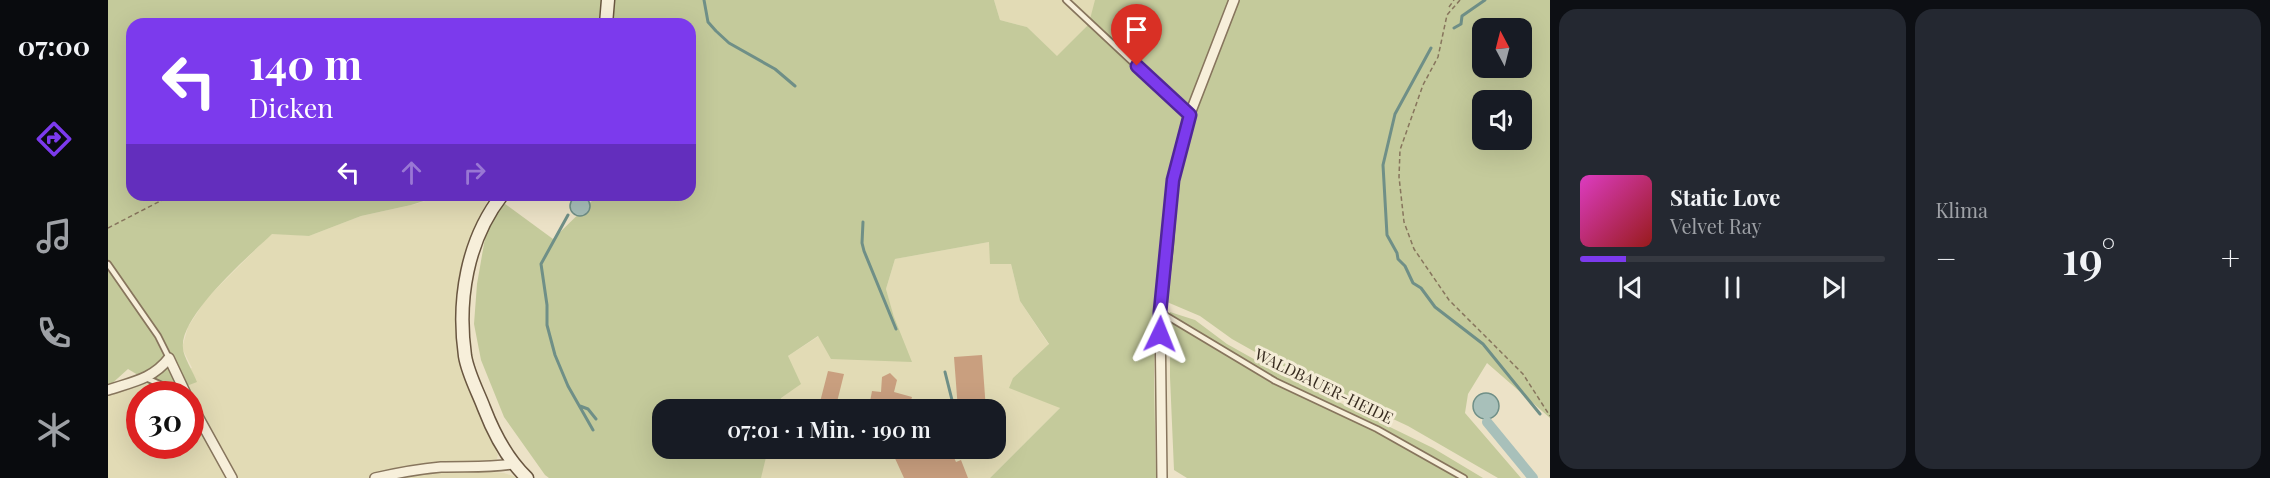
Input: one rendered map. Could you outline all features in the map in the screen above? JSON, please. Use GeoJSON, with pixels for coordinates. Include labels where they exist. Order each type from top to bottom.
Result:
{"type":"FeatureCollection","features":[{"type":"Feature","properties":{"kind":"main road"},"geometry":{"type":"LineString","coordinates":[[606,18],[608,0]]}},
{"type":"Feature","properties":{"kind":"main road"},"geometry":{"type":"LineString","coordinates":[[497,201],[488,213],[477,237],[463,286],[465,358],[490,423],[512,464],[527,478]]}},
{"type":"Feature","properties":{"kind":"street"},"geometry":{"type":"LineString","coordinates":[[1162,478],[1160,312],[1173,180],[1190,115],[1234,0]]}},
{"type":"Feature","properties":{"kind":"street"},"geometry":{"type":"LineString","coordinates":[[108,390],[145,378],[160,369],[169,358],[180,381]]}},
{"type":"Feature","properties":{"kind":"street"},"geometry":{"type":"LineString","coordinates":[[204,427],[232,478]]}},
{"type":"Feature","properties":{"kind":"street"},"geometry":{"type":"LineString","coordinates":[[375,478],[405,471],[441,467],[488,468],[512,464]]}},
{"type":"Feature","properties":{"kind":"lane"},"geometry":{"type":"LineString","coordinates":[[1066,0],[1190,115]]}},
{"type":"Feature","properties":{"kind":"lane"},"geometry":{"type":"LineString","coordinates":[[108,264],[158,336],[169,358]]}},
{"type":"Feature","properties":{"kind":"lane","name":"WALDBAUER-HEIDE"},"geometry":{"type":"LineString","coordinates":[[1160,312],[1275,381],[1377,429],[1464,478]]}},
{"type":"Feature","properties":{"kind":"lane"},"geometry":{"type":"LineString","coordinates":[[145,378],[152,381]]}},
{"type":"Feature","properties":{"kind":"path"},"geometry":{"type":"LineString","coordinates":[[1449,7],[1454,0]]}},
{"type":"Feature","properties":{"kind":"path"},"geometry":{"type":"LineString","coordinates":[[1460,0],[1447,15],[1438,57],[1423,85],[1400,150],[1399,177],[1404,222],[1414,249],[1449,300],[1523,374],[1550,416]]}},
{"type":"Feature","properties":{"kind":"path"},"geometry":{"type":"LineString","coordinates":[[108,228],[160,201]]}},
{"type":"Feature","properties":{"kind":"shaded area"},"geometry":{"type":"Polygon","coordinates":[[[994,0],[1095,0],[1096,2],[1088,25],[1057,57],[1027,27],[1000,20],[994,0]]]}},
{"type":"Feature","properties":{"kind":"shaded area"},"geometry":{"type":"Polygon","coordinates":[[[425,201],[487,201],[473,239],[462,293],[472,383],[482,422],[498,455],[496,461],[446,468],[504,473],[519,478],[108,478],[108,390],[126,385],[126,459],[204,459],[204,381],[142,381],[192,368],[182,348],[188,327],[206,299],[272,233],[309,236],[361,216],[425,201]]]}},
{"type":"Feature","properties":{"kind":"shaded area"},"geometry":{"type":"Polygon","coordinates":[[[989,242],[1011,264],[1020,301],[1049,345],[1013,378],[1060,408],[990,478],[760,478],[765,459],[1006,459],[1006,399],[780,399],[788,356],[819,336],[894,317],[886,289],[895,259],[989,242]]]}},
{"type":"Feature","properties":{"kind":"green space"},"geometry":{"type":"Polygon","coordinates":[[[108,0],[994,0],[1000,20],[1027,27],[1057,56],[1088,25],[1182,112],[1184,119],[1156,280],[1154,379],[1156,478],[990,478],[1060,408],[1009,388],[1013,378],[1049,344],[1020,301],[1011,264],[990,264],[989,242],[895,259],[886,289],[894,317],[912,362],[831,359],[818,336],[788,356],[801,384],[781,399],[652,399],[652,459],[766,459],[761,478],[549,478],[545,475],[504,417],[481,360],[474,324],[477,284],[485,238],[501,201],[553,239],[592,201],[696,201],[696,18],[126,18],[126,201],[424,201],[361,216],[309,236],[272,234],[218,287],[192,320],[185,335],[183,348],[197,381],[148,381],[128,369],[108,387],[108,0]]]}},
{"type":"Feature","properties":{"kind":"green space"},"geometry":{"type":"Polygon","coordinates":[[[1095,0],[1232,0],[1188,107],[1184,106],[1090,19],[1095,0]]]}},
{"type":"Feature","properties":{"kind":"green space"},"geometry":{"type":"Polygon","coordinates":[[[1239,0],[1550,0],[1550,418],[1487,363],[1468,394],[1465,413],[1521,478],[1498,478],[1408,426],[1280,366],[1232,339],[1200,316],[1167,302],[1177,184],[1192,117],[1239,0]]]}},
{"type":"Feature","properties":{"kind":"green space"},"geometry":{"type":"Polygon","coordinates":[[[1170,312],[1195,320],[1227,344],[1277,372],[1433,448],[1483,478],[1187,478],[1174,470],[1170,312]]]}},
{"type":"Feature","properties":{"kind":"water"},"geometry":{"type":"Polygon","coordinates":[[[572,201],[589,202],[589,210],[584,215],[576,215],[571,210],[572,201]]]}},
{"type":"Feature","properties":{"kind":"water"},"geometry":{"type":"Polygon","coordinates":[[[1486,393],[1495,397],[1499,406],[1495,415],[1486,419],[1477,415],[1473,406],[1477,397],[1486,393]]]}},
{"type":"Feature","properties":{"kind":"building"},"geometry":{"type":"Polygon","coordinates":[[[982,355],[985,399],[957,399],[954,357],[982,355]]]}},
{"type":"Feature","properties":{"kind":"building"},"geometry":{"type":"Polygon","coordinates":[[[828,371],[844,374],[838,399],[821,399],[828,371]]]}},
{"type":"Feature","properties":{"kind":"building"},"geometry":{"type":"Polygon","coordinates":[[[890,373],[897,380],[894,392],[912,397],[911,399],[870,399],[872,391],[881,392],[882,377],[890,373]]]}},
{"type":"Feature","properties":{"kind":"building"},"geometry":{"type":"Polygon","coordinates":[[[895,459],[955,459],[956,462],[961,460],[968,478],[904,478],[895,459]]]}},
{"type":"Feature","properties":{"kind":"waterway"},"geometry":{"type":"LineString","coordinates":[[704,0],[708,22],[716,31],[729,43],[775,69],[795,86]]}},
{"type":"Feature","properties":{"kind":"waterway"},"geometry":{"type":"LineString","coordinates":[[1454,28],[1461,24],[1462,16],[1485,0]]}},
{"type":"Feature","properties":{"kind":"waterway"},"geometry":{"type":"LineString","coordinates":[[1431,48],[1395,114],[1383,165],[1387,235],[1413,283],[1421,288],[1435,307],[1483,344],[1540,414]]}},
{"type":"Feature","properties":{"kind":"waterway"},"geometry":{"type":"LineString","coordinates":[[568,215],[541,264],[547,305],[547,325],[555,355],[568,386],[593,430]]}},
{"type":"Feature","properties":{"kind":"waterway"},"geometry":{"type":"LineString","coordinates":[[863,222],[864,251],[896,329]]}},
{"type":"Feature","properties":{"kind":"waterway"},"geometry":{"type":"LineString","coordinates":[[945,372],[952,399]]}},
{"type":"Feature","properties":{"kind":"waterway"},"geometry":{"type":"LineString","coordinates":[[580,406],[588,409],[596,419]]}},
{"type":"Feature","properties":{"kind":"waterway"},"geometry":{"type":"LineString","coordinates":[[1487,422],[1533,478]]}},
{"type":"Feature","properties":{"kind":"route"},"geometry":{"type":"LineString","coordinates":[[1137,66],[1190,115],[1173,180],[1160,312],[1160,334]]}}]}
